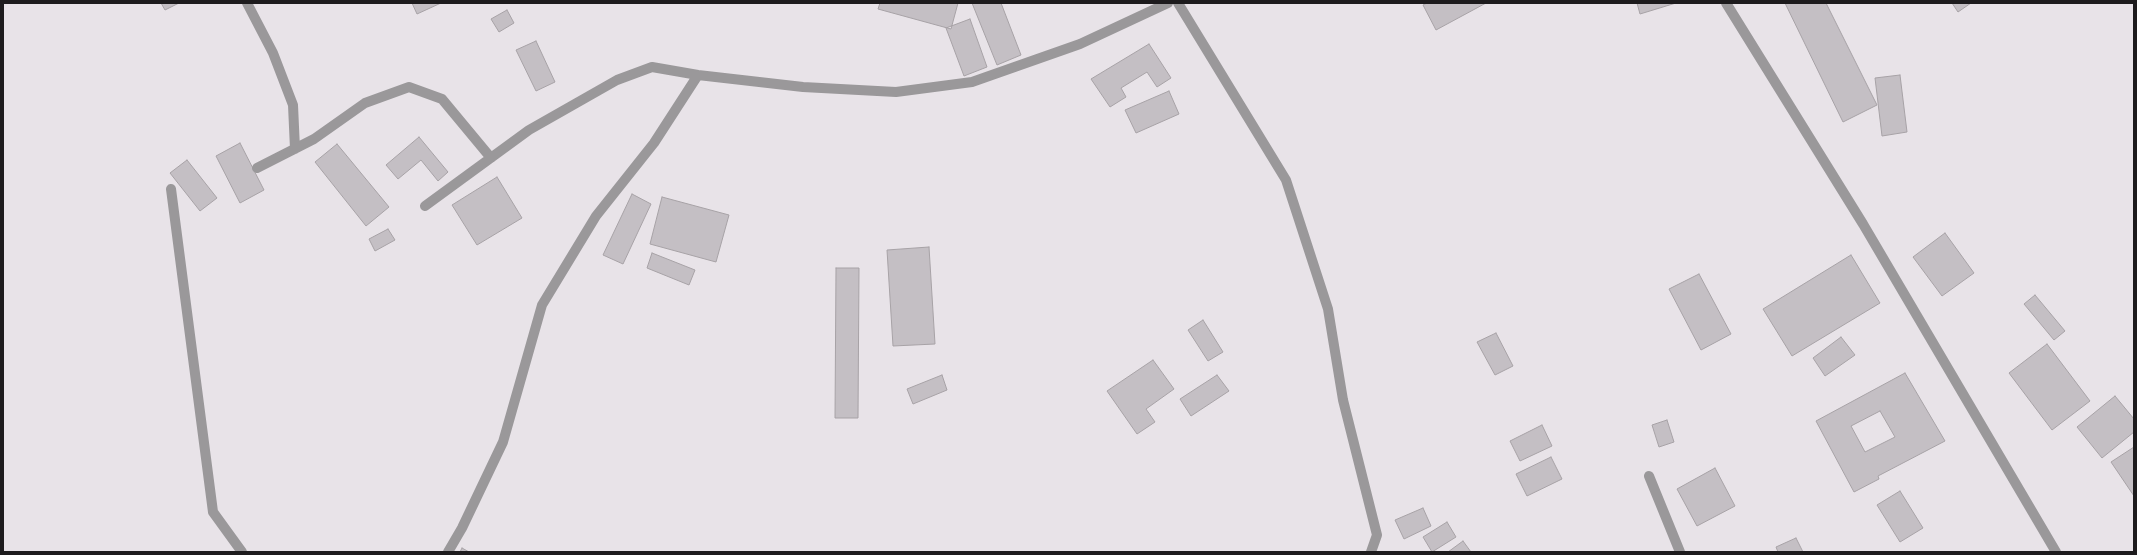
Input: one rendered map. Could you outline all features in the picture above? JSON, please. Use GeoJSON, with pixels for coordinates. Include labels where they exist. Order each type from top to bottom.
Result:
{"type":"FeatureCollection","features":[{"type":"Feature","properties":{"kind":"street"},"geometry":{"type":"LineString","coordinates":[[247,3],[273,53],[293,105],[295,149]]}},
{"type":"Feature","properties":{"kind":"street"},"geometry":{"type":"LineString","coordinates":[[425,206],[529,130],[617,80],[652,67],[698,75],[803,87],[896,92],[972,82],[1080,44],[1168,3]]}},
{"type":"Feature","properties":{"kind":"street"},"geometry":{"type":"LineString","coordinates":[[1178,3],[1286,180],[1328,309],[1343,400],[1377,535],[1371,552]]}},
{"type":"Feature","properties":{"kind":"street"},"geometry":{"type":"LineString","coordinates":[[1726,3],[1863,224],[2056,552]]}},
{"type":"Feature","properties":{"kind":"street"},"geometry":{"type":"LineString","coordinates":[[448,552],[462,528],[504,442],[542,305],[596,216],[654,143],[698,75]]}},
{"type":"Feature","properties":{"kind":"street"},"geometry":{"type":"LineString","coordinates":[[257,168],[314,139],[365,103],[409,87],[442,99],[491,158]]}},
{"type":"Feature","properties":{"kind":"street"},"geometry":{"type":"LineString","coordinates":[[172,189],[213,512],[242,552]]}},
{"type":"Feature","properties":{"kind":"street"},"geometry":{"type":"LineString","coordinates":[[1649,476],[1680,552]]}},
{"type":"Feature","properties":{"kind":"building"},"geometry":{"type":"Polygon","coordinates":[[[161,3],[179,3],[165,10],[161,3]]]}},
{"type":"Feature","properties":{"kind":"building"},"geometry":{"type":"Polygon","coordinates":[[[412,3],[441,3],[417,14],[412,3]]]}},
{"type":"Feature","properties":{"kind":"building"},"geometry":{"type":"Polygon","coordinates":[[[880,3],[958,3],[951,29],[878,9],[880,3]]]}},
{"type":"Feature","properties":{"kind":"building"},"geometry":{"type":"Polygon","coordinates":[[[972,3],[1001,3],[1021,55],[997,65],[972,3]]]}},
{"type":"Feature","properties":{"kind":"building"},"geometry":{"type":"Polygon","coordinates":[[[1427,3],[1486,3],[1436,30],[1423,5],[1427,3]]]}},
{"type":"Feature","properties":{"kind":"building"},"geometry":{"type":"Polygon","coordinates":[[[1637,3],[1676,3],[1640,14],[1637,3]]]}},
{"type":"Feature","properties":{"kind":"building"},"geometry":{"type":"Polygon","coordinates":[[[1785,3],[1826,3],[1877,105],[1843,122],[1785,3]]]}},
{"type":"Feature","properties":{"kind":"building"},"geometry":{"type":"Polygon","coordinates":[[[1952,3],[1971,3],[1958,12],[1952,3]]]}},
{"type":"Feature","properties":{"kind":"building"},"geometry":{"type":"Polygon","coordinates":[[[507,10],[514,23],[499,32],[491,19],[507,10]]]}},
{"type":"Feature","properties":{"kind":"building"},"geometry":{"type":"Polygon","coordinates":[[[970,19],[987,67],[964,76],[946,28],[970,19]]]}},
{"type":"Feature","properties":{"kind":"building"},"geometry":{"type":"Polygon","coordinates":[[[536,41],[555,82],[536,91],[516,50],[536,41]]]}},
{"type":"Feature","properties":{"kind":"building"},"geometry":{"type":"Polygon","coordinates":[[[1149,44],[1171,78],[1157,87],[1147,72],[1121,88],[1126,97],[1110,107],[1091,79],[1149,44]]]}},
{"type":"Feature","properties":{"kind":"building"},"geometry":{"type":"Polygon","coordinates":[[[1900,75],[1907,132],[1882,136],[1875,78],[1900,75]]]}},
{"type":"Feature","properties":{"kind":"building"},"geometry":{"type":"Polygon","coordinates":[[[1169,91],[1179,114],[1136,133],[1125,110],[1169,91]]]}},
{"type":"Feature","properties":{"kind":"building"},"geometry":{"type":"Polygon","coordinates":[[[419,137],[448,172],[438,181],[421,160],[398,179],[386,165],[419,137]]]}},
{"type":"Feature","properties":{"kind":"building"},"geometry":{"type":"Polygon","coordinates":[[[240,143],[264,190],[240,203],[216,156],[240,143]]]}},
{"type":"Feature","properties":{"kind":"building"},"geometry":{"type":"Polygon","coordinates":[[[337,144],[389,207],[366,226],[315,162],[337,144]]]}},
{"type":"Feature","properties":{"kind":"building"},"geometry":{"type":"Polygon","coordinates":[[[187,160],[217,198],[200,211],[170,173],[187,160]]]}},
{"type":"Feature","properties":{"kind":"building"},"geometry":{"type":"Polygon","coordinates":[[[497,177],[522,218],[477,245],[452,205],[497,177]]]}},
{"type":"Feature","properties":{"kind":"building"},"geometry":{"type":"Polygon","coordinates":[[[632,194],[651,204],[623,264],[603,255],[632,194]]]}},
{"type":"Feature","properties":{"kind":"building"},"geometry":{"type":"Polygon","coordinates":[[[662,197],[729,215],[716,262],[650,244],[662,197]]]}},
{"type":"Feature","properties":{"kind":"building"},"geometry":{"type":"Polygon","coordinates":[[[388,229],[395,240],[375,251],[369,239],[388,229]]]}},
{"type":"Feature","properties":{"kind":"building"},"geometry":{"type":"Polygon","coordinates":[[[1945,233],[1974,273],[1942,296],[1913,257],[1945,233]]]}},
{"type":"Feature","properties":{"kind":"building"},"geometry":{"type":"Polygon","coordinates":[[[929,247],[935,344],[893,346],[887,250],[929,247]]]}},
{"type":"Feature","properties":{"kind":"building"},"geometry":{"type":"Polygon","coordinates":[[[652,253],[695,270],[689,285],[647,268],[652,253]]]}},
{"type":"Feature","properties":{"kind":"building"},"geometry":{"type":"Polygon","coordinates":[[[1851,255],[1880,303],[1792,356],[1763,309],[1851,255]]]}},
{"type":"Feature","properties":{"kind":"building"},"geometry":{"type":"Polygon","coordinates":[[[836,268],[859,268],[858,418],[835,418],[836,268]]]}},
{"type":"Feature","properties":{"kind":"building"},"geometry":{"type":"Polygon","coordinates":[[[1699,274],[1731,334],[1701,350],[1669,289],[1699,274]]]}},
{"type":"Feature","properties":{"kind":"building"},"geometry":{"type":"Polygon","coordinates":[[[2035,295],[2065,331],[2054,340],[2024,304],[2035,295]]]}},
{"type":"Feature","properties":{"kind":"building"},"geometry":{"type":"Polygon","coordinates":[[[1203,320],[1223,352],[1208,361],[1188,330],[1203,320]]]}},
{"type":"Feature","properties":{"kind":"building"},"geometry":{"type":"Polygon","coordinates":[[[1496,333],[1513,366],[1495,375],[1477,342],[1496,333]]]}},
{"type":"Feature","properties":{"kind":"building"},"geometry":{"type":"Polygon","coordinates":[[[1841,337],[1855,355],[1825,376],[1813,358],[1841,337]]]}},
{"type":"Feature","properties":{"kind":"building"},"geometry":{"type":"Polygon","coordinates":[[[2047,344],[2090,401],[2052,430],[2009,373],[2047,344]]]}},
{"type":"Feature","properties":{"kind":"building"},"geometry":{"type":"Polygon","coordinates":[[[1153,360],[1174,389],[1146,409],[1155,422],[1137,434],[1107,391],[1153,360]]]}},
{"type":"Feature","properties":{"kind":"building"},"geometry":{"type":"Polygon","coordinates":[[[1905,373],[1945,441],[1878,476],[1879,479],[1854,492],[1816,421],[1905,373]],[[1880,411],[1851,426],[1865,452],[1895,437],[1880,411]]]}},
{"type":"Feature","properties":{"kind":"building"},"geometry":{"type":"Polygon","coordinates":[[[942,375],[947,390],[913,404],[907,389],[942,375]]]}},
{"type":"Feature","properties":{"kind":"building"},"geometry":{"type":"Polygon","coordinates":[[[1217,375],[1229,391],[1191,416],[1180,399],[1217,375]]]}},
{"type":"Feature","properties":{"kind":"building"},"geometry":{"type":"Polygon","coordinates":[[[2115,396],[2134,419],[2134,432],[2102,458],[2077,427],[2115,396]]]}},
{"type":"Feature","properties":{"kind":"building"},"geometry":{"type":"Polygon","coordinates":[[[1667,420],[1674,442],[1659,447],[1652,425],[1667,420]]]}},
{"type":"Feature","properties":{"kind":"building"},"geometry":{"type":"Polygon","coordinates":[[[1542,425],[1552,446],[1520,461],[1510,441],[1542,425]]]}},
{"type":"Feature","properties":{"kind":"building"},"geometry":{"type":"Polygon","coordinates":[[[2134,447],[2134,496],[2111,462],[2134,447]]]}},
{"type":"Feature","properties":{"kind":"building"},"geometry":{"type":"Polygon","coordinates":[[[1551,457],[1562,479],[1527,496],[1516,474],[1551,457]]]}},
{"type":"Feature","properties":{"kind":"building"},"geometry":{"type":"Polygon","coordinates":[[[1715,468],[1735,506],[1697,526],[1677,489],[1715,468]]]}},
{"type":"Feature","properties":{"kind":"building"},"geometry":{"type":"Polygon","coordinates":[[[1900,491],[1923,528],[1900,542],[1877,505],[1900,491]]]}},
{"type":"Feature","properties":{"kind":"building"},"geometry":{"type":"Polygon","coordinates":[[[1423,508],[1431,526],[1404,539],[1395,520],[1423,508]]]}},
{"type":"Feature","properties":{"kind":"building"},"geometry":{"type":"Polygon","coordinates":[[[1447,522],[1456,537],[1432,552],[1423,537],[1447,522]]]}},
{"type":"Feature","properties":{"kind":"building"},"geometry":{"type":"Polygon","coordinates":[[[1796,538],[1803,552],[1778,552],[1776,547],[1796,538]]]}},
{"type":"Feature","properties":{"kind":"building"},"geometry":{"type":"Polygon","coordinates":[[[1463,541],[1471,552],[1448,552],[1463,541]]]}},
{"type":"Feature","properties":{"kind":"building"},"geometry":{"type":"Polygon","coordinates":[[[462,548],[469,552],[460,552],[462,548]]]}}]}
